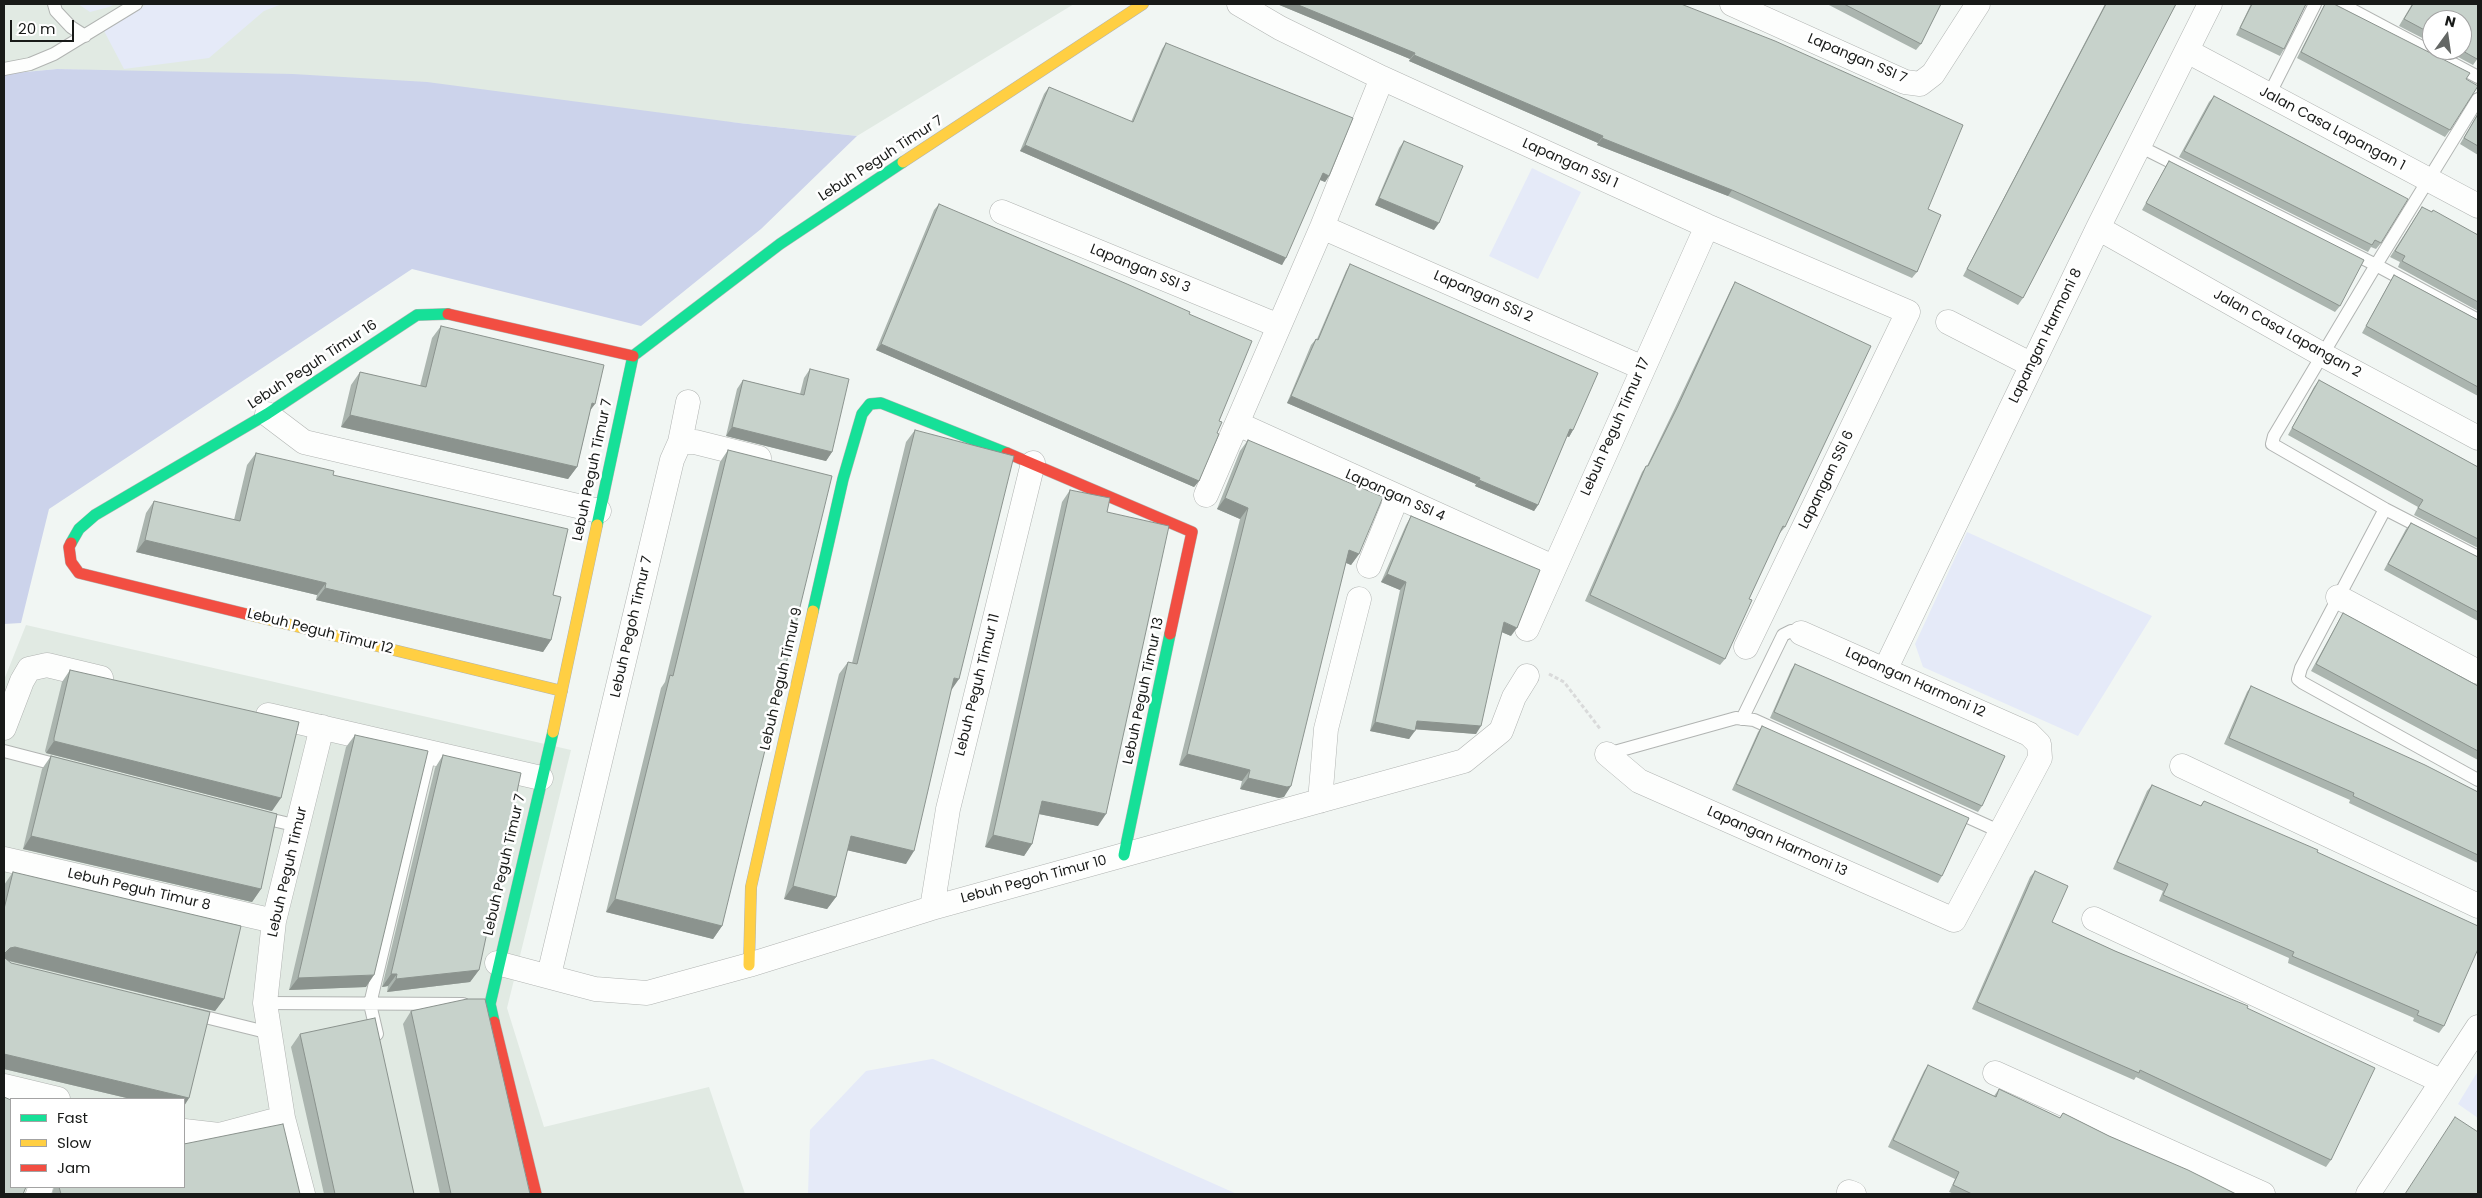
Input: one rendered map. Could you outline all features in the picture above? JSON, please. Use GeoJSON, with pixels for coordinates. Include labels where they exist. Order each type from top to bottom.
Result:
{"type":"FeatureCollection","features":[{"type":"Feature","properties":{"kind":"street","name":"Lebuh Peguh Timur 7"},"geometry":{"type":"LineString","coordinates":[[536,1194],[490,1004],[497,963],[562,691],[633,356],[780,244],[1144,4]]}},
{"type":"Feature","properties":{"kind":"street","name":"Lapangan SSI 1"},"geometry":{"type":"LineString","coordinates":[[1238,4],[1280,28],[1382,78],[1707,226],[1908,312]]}},
{"type":"Feature","properties":{"kind":"street","name":"Lapangan SSI 7"},"geometry":{"type":"LineString","coordinates":[[1732,4],[1905,82],[1920,84],[1933,74],[1978,4]]}},
{"type":"Feature","properties":{"kind":"street","name":"Lapangan Harmoni 8"},"geometry":{"type":"LineString","coordinates":[[1885,670],[2098,228],[2210,4]]}},
{"type":"Feature","properties":{"kind":"street","name":"Jalan Casa Lapangan 1"},"geometry":{"type":"LineString","coordinates":[[2186,51],[2478,206]]}},
{"type":"Feature","properties":{"kind":"street"},"geometry":{"type":"LineString","coordinates":[[1206,495],[1322,227],[1382,78]]}},
{"type":"Feature","properties":{"kind":"street","name":"Lapangan SSI 3"},"geometry":{"type":"LineString","coordinates":[[1002,212],[1278,326]]}},
{"type":"Feature","properties":{"kind":"street","name":"Lebuh Peguh Timur 17"},"geometry":{"type":"LineString","coordinates":[[1527,629],[1553,567],[1707,226]]}},
{"type":"Feature","properties":{"kind":"street","name":"Lapangan SSI 2"},"geometry":{"type":"LineString","coordinates":[[1322,227],[1643,368]]}},
{"type":"Feature","properties":{"kind":"street","name":"Jalan Casa Lapangan 2"},"geometry":{"type":"LineString","coordinates":[[2098,228],[2478,438]]}},
{"type":"Feature","properties":{"kind":"street","name":"Lapangan SSI 6"},"geometry":{"type":"LineString","coordinates":[[1746,648],[1908,312]]}},
{"type":"Feature","properties":{"kind":"street","name":"Lebuh Peguh Timur 16"},"geometry":{"type":"LineString","coordinates":[[79,573],[72,562],[69,547],[79,529],[95,515],[267,414],[417,315],[445,313],[633,356]]}},
{"type":"Feature","properties":{"kind":"street"},"geometry":{"type":"LineString","coordinates":[[1948,322],[2032,365]]}},
{"type":"Feature","properties":{"kind":"street","name":"Lebuh Pegoh Timur 7"},"geometry":{"type":"LineString","coordinates":[[549,975],[670,469],[680,442],[688,402]]}},
{"type":"Feature","properties":{"kind":"street","name":"Lebuh Peguh Timur 9"},"geometry":{"type":"LineString","coordinates":[[749,966],[751,887],[833,476],[862,414],[870,404],[881,403],[1033,463]]}},
{"type":"Feature","properties":{"kind":"street"},"geometry":{"type":"LineString","coordinates":[[267,414],[304,442],[599,512]]}},
{"type":"Feature","properties":{"kind":"street","name":"Lapangan SSI 4"},"geometry":{"type":"LineString","coordinates":[[1238,424],[1553,567]]}},
{"type":"Feature","properties":{"kind":"street"},"geometry":{"type":"LineString","coordinates":[[680,442],[695,442],[778,462]]}},
{"type":"Feature","properties":{"kind":"street","name":"Lebuh Peguh Timur 13"},"geometry":{"type":"LineString","coordinates":[[1033,463],[1192,532],[1124,855]]}},
{"type":"Feature","properties":{"kind":"street","name":"Lebuh Peguh Timur 11"},"geometry":{"type":"LineString","coordinates":[[932,908],[948,809],[1033,463]]}},
{"type":"Feature","properties":{"kind":"street"},"geometry":{"type":"LineString","coordinates":[[1369,566],[1397,497]]}},
{"type":"Feature","properties":{"kind":"street","name":"Lebuh Peguh Timur 12"},"geometry":{"type":"LineString","coordinates":[[79,573],[562,691]]}},
{"type":"Feature","properties":{"kind":"street"},"geometry":{"type":"LineString","coordinates":[[2338,597],[2478,672]]}},
{"type":"Feature","properties":{"kind":"street"},"geometry":{"type":"LineString","coordinates":[[1320,801],[1326,730],[1359,599]]}},
{"type":"Feature","properties":{"kind":"street","name":"Lapangan Harmoni 12"},"geometry":{"type":"LineString","coordinates":[[1801,633],[2029,734],[2039,744],[2040,758],[2002,832]]}},
{"type":"Feature","properties":{"kind":"street"},"geometry":{"type":"LineString","coordinates":[[4,728],[22,681],[29,669],[47,666],[123,683]]}},
{"type":"Feature","properties":{"kind":"street","name":"Lebuh Pegoh Timur 10"},"geometry":{"type":"LineString","coordinates":[[497,963],[595,988],[647,993],[749,966],[932,908],[1464,761],[1501,731],[1514,697],[1527,676]]}},
{"type":"Feature","properties":{"kind":"street"},"geometry":{"type":"LineString","coordinates":[[246,710],[541,778]]}},
{"type":"Feature","properties":{"kind":"street","name":"Lebuh Peguh Timur"},"geometry":{"type":"LineString","coordinates":[[302,1194],[283,1118],[265,1003],[274,921],[322,728]]}},
{"type":"Feature","properties":{"kind":"street","name":"Lapangan Harmoni 13"},"geometry":{"type":"LineString","coordinates":[[1607,754],[1639,781],[1954,920],[2002,832]]}},
{"type":"Feature","properties":{"kind":"street"},"geometry":{"type":"LineString","coordinates":[[2182,766],[2478,906]]}},
{"type":"Feature","properties":{"kind":"street","name":"Lebuh Peguh Timur 8"},"geometry":{"type":"LineString","coordinates":[[4,859],[274,921]]}},
{"type":"Feature","properties":{"kind":"street"},"geometry":{"type":"LineString","coordinates":[[2094,919],[2441,1081]]}},
{"type":"Feature","properties":{"kind":"street"},"geometry":{"type":"LineString","coordinates":[[2368,1194],[2478,1027]]}},
{"type":"Feature","properties":{"kind":"street"},"geometry":{"type":"LineString","coordinates":[[1995,1073],[2263,1194]]}},
{"type":"Feature","properties":{"kind":"street"},"geometry":{"type":"LineString","coordinates":[[4,1086],[54,1098]]}},
{"type":"Feature","properties":{"kind":"street"},"geometry":{"type":"LineString","coordinates":[[185,1131],[219,1135],[283,1118]]}},
{"type":"Feature","properties":{"kind":"lane"},"geometry":{"type":"LineString","coordinates":[[54,4],[56,11],[71,26],[85,36]]}},
{"type":"Feature","properties":{"kind":"lane"},"geometry":{"type":"LineString","coordinates":[[4,69],[30,64],[54,54],[136,4]]}},
{"type":"Feature","properties":{"kind":"lane"},"geometry":{"type":"LineString","coordinates":[[2268,95],[2315,4]]}},
{"type":"Feature","properties":{"kind":"lane"},"geometry":{"type":"LineString","coordinates":[[2341,4],[2478,77]]}},
{"type":"Feature","properties":{"kind":"lane"},"geometry":{"type":"LineString","coordinates":[[2478,99],[2376,265],[2274,436],[2272,444],[2385,509],[2478,557]]}},
{"type":"Feature","properties":{"kind":"lane"},"geometry":{"type":"LineString","coordinates":[[2139,146],[2376,265],[2478,320]]}},
{"type":"Feature","properties":{"kind":"lane"},"geometry":{"type":"LineString","coordinates":[[2385,509],[2301,668],[2298,679],[2303,684],[2478,780]]}},
{"type":"Feature","properties":{"kind":"lane"},"geometry":{"type":"LineString","coordinates":[[1742,719],[1783,636],[1791,631],[1801,633]]}},
{"type":"Feature","properties":{"kind":"lane"},"geometry":{"type":"LineString","coordinates":[[1607,754],[1736,718],[1754,720],[2002,832]]}},
{"type":"Feature","properties":{"kind":"lane"},"geometry":{"type":"LineString","coordinates":[[4,751],[70,768]]}},
{"type":"Feature","properties":{"kind":"lane"},"geometry":{"type":"LineString","coordinates":[[379,1042],[370,1004],[430,752]]}},
{"type":"Feature","properties":{"kind":"lane"},"geometry":{"type":"LineString","coordinates":[[251,814],[298,826]]}},
{"type":"Feature","properties":{"kind":"lane"},"geometry":{"type":"LineString","coordinates":[[265,1003],[490,1004]]}},
{"type":"Feature","properties":{"kind":"lane"},"geometry":{"type":"LineString","coordinates":[[184,1012],[270,1033]]}},
{"type":"Feature","properties":{"kind":"path"},"geometry":{"type":"LineString","coordinates":[[1527,676],[1545,671],[1564,682],[1601,730]]}},
{"type":"Feature","properties":{"kind":"shaded area"},"geometry":{"type":"Polygon","coordinates":[[[4,4],[1074,4],[857,136],[739,123],[111,71],[57,69],[4,74],[4,4]]]}},
{"type":"Feature","properties":{"kind":"shaded area"},"geometry":{"type":"Polygon","coordinates":[[[78,4],[115,4],[90,12],[78,4]]]}},
{"type":"Feature","properties":{"kind":"shaded area"},"geometry":{"type":"Polygon","coordinates":[[[147,4],[282,4],[264,11],[209,58],[124,69],[103,29],[147,4]]]}},
{"type":"Feature","properties":{"kind":"shaded area"},"geometry":{"type":"Polygon","coordinates":[[[57,69],[293,74],[427,82],[739,123],[857,136],[761,229],[641,326],[412,269],[49,509],[21,623],[4,624],[4,74],[57,69]]]}},
{"type":"Feature","properties":{"kind":"shaded area"},"geometry":{"type":"Polygon","coordinates":[[[1532,168],[1581,192],[1538,279],[1489,256],[1532,168]]]}},
{"type":"Feature","properties":{"kind":"shaded area"},"geometry":{"type":"Polygon","coordinates":[[[1967,532],[2152,616],[2078,736],[1923,667],[1915,644],[1967,532]]]}},
{"type":"Feature","properties":{"kind":"shaded area"},"geometry":{"type":"Polygon","coordinates":[[[26,625],[571,750],[507,1008],[544,1127],[709,1087],[745,1194],[4,1194],[4,680],[26,625]]]}},
{"type":"Feature","properties":{"kind":"shaded area"},"geometry":{"type":"Polygon","coordinates":[[[933,1059],[1237,1194],[808,1194],[810,1130],[866,1071],[933,1059]]]}},
{"type":"Feature","properties":{"kind":"shaded area"},"geometry":{"type":"Polygon","coordinates":[[[2478,1071],[2478,1118],[2458,1104],[2478,1071]]]}},
{"type":"Feature","properties":{"kind":"building"},"geometry":{"type":"Polygon","coordinates":[[[1296,4],[1681,4],[1775,41],[1963,125],[1928,209],[1941,215],[1917,272],[1732,190],[1602,138],[1603,136],[1414,55],[1415,53],[1296,4]]]}},
{"type":"Feature","properties":{"kind":"building"},"geometry":{"type":"Polygon","coordinates":[[[1844,4],[1941,4],[1921,44],[1844,4]]]}},
{"type":"Feature","properties":{"kind":"building"},"geometry":{"type":"Polygon","coordinates":[[[2106,4],[2176,4],[2023,298],[1967,269],[2106,4]]]}},
{"type":"Feature","properties":{"kind":"building"},"geometry":{"type":"Polygon","coordinates":[[[2252,4],[2306,4],[2284,49],[2240,28],[2252,4]]]}},
{"type":"Feature","properties":{"kind":"building"},"geometry":{"type":"Polygon","coordinates":[[[2325,4],[2334,4],[2422,49],[2422,60],[2444,60],[2470,73],[2466,79],[2478,86],[2450,130],[2301,52],[2325,4]]]}},
{"type":"Feature","properties":{"kind":"building"},"geometry":{"type":"Polygon","coordinates":[[[2413,4],[2478,4],[2477,59],[2472,56],[2472,10],[2422,10],[2422,29],[2404,19],[2413,4]]]}},
{"type":"Feature","properties":{"kind":"building"},"geometry":{"type":"Polygon","coordinates":[[[1166,43],[1353,118],[1329,176],[1323,173],[1286,258],[1025,145],[1049,87],[1133,122],[1166,43]]]}},
{"type":"Feature","properties":{"kind":"building"},"geometry":{"type":"Polygon","coordinates":[[[2214,96],[2408,199],[2381,243],[2375,240],[2372,245],[2184,151],[2214,96]]]}},
{"type":"Feature","properties":{"kind":"building"},"geometry":{"type":"Polygon","coordinates":[[[2478,114],[2478,146],[2464,138],[2478,114]]]}},
{"type":"Feature","properties":{"kind":"building"},"geometry":{"type":"Polygon","coordinates":[[[1404,141],[1463,166],[1439,223],[1379,198],[1404,141]]]}},
{"type":"Feature","properties":{"kind":"building"},"geometry":{"type":"Polygon","coordinates":[[[2169,161],[2364,260],[2340,306],[2146,203],[2169,161]]]}},
{"type":"Feature","properties":{"kind":"building"},"geometry":{"type":"Polygon","coordinates":[[[939,204],[1127,284],[1190,312],[1189,314],[1252,341],[1219,421],[1222,422],[1217,433],[1219,434],[1199,481],[881,344],[939,204]]]}},
{"type":"Feature","properties":{"kind":"building"},"geometry":{"type":"Polygon","coordinates":[[[2422,207],[2432,212],[2433,210],[2478,235],[2478,302],[2402,261],[2405,256],[2395,251],[2422,207]]]}},
{"type":"Feature","properties":{"kind":"building"},"geometry":{"type":"Polygon","coordinates":[[[1350,264],[1598,373],[1573,430],[1570,429],[1538,505],[1291,396],[1316,339],[1318,340],[1350,264]]]}},
{"type":"Feature","properties":{"kind":"building"},"geometry":{"type":"Polygon","coordinates":[[[2394,275],[2478,320],[2478,387],[2366,326],[2394,275]]]}},
{"type":"Feature","properties":{"kind":"building"},"geometry":{"type":"Polygon","coordinates":[[[1735,282],[1871,346],[1785,527],[1783,526],[1749,599],[1752,600],[1725,659],[1590,595],[1646,466],[1648,466],[1678,406],[1735,282]]]}},
{"type":"Feature","properties":{"kind":"building"},"geometry":{"type":"Polygon","coordinates":[[[441,326],[604,365],[595,404],[592,403],[577,467],[350,415],[360,372],[426,387],[441,326]]]}},
{"type":"Feature","properties":{"kind":"building"},"geometry":{"type":"Polygon","coordinates":[[[810,369],[849,379],[832,452],[732,427],[743,380],[804,395],[810,369]]]}},
{"type":"Feature","properties":{"kind":"building"},"geometry":{"type":"Polygon","coordinates":[[[2319,380],[2478,467],[2478,539],[2418,508],[2423,500],[2292,428],[2319,380]]]}},
{"type":"Feature","properties":{"kind":"building"},"geometry":{"type":"Polygon","coordinates":[[[915,430],[1014,456],[959,679],[954,678],[914,851],[851,836],[836,897],[793,886],[848,662],[857,664],[915,430]]]}},
{"type":"Feature","properties":{"kind":"building"},"geometry":{"type":"Polygon","coordinates":[[[1248,440],[1383,497],[1359,554],[1349,550],[1291,786],[1287,787],[1248,778],[1250,770],[1187,754],[1248,508],[1225,498],[1248,440]]]}},
{"type":"Feature","properties":{"kind":"building"},"geometry":{"type":"Polygon","coordinates":[[[728,450],[832,476],[722,926],[615,899],[670,675],[673,676],[728,450]]]}},
{"type":"Feature","properties":{"kind":"building"},"geometry":{"type":"Polygon","coordinates":[[[256,453],[334,471],[333,475],[568,529],[553,595],[561,597],[551,640],[325,588],[326,583],[145,540],[154,501],[240,521],[256,453]]]}},
{"type":"Feature","properties":{"kind":"building"},"geometry":{"type":"Polygon","coordinates":[[[1070,490],[1110,498],[1107,512],[1169,526],[1106,814],[1042,801],[1032,844],[993,835],[1070,490]]]}},
{"type":"Feature","properties":{"kind":"building"},"geometry":{"type":"Polygon","coordinates":[[[1411,516],[1540,570],[1517,628],[1504,622],[1481,726],[1417,721],[1415,731],[1375,722],[1406,582],[1387,574],[1411,516]]]}},
{"type":"Feature","properties":{"kind":"building"},"geometry":{"type":"Polygon","coordinates":[[[2411,523],[2478,557],[2478,612],[2388,564],[2411,523]]]}},
{"type":"Feature","properties":{"kind":"building"},"geometry":{"type":"Polygon","coordinates":[[[2343,613],[2478,686],[2478,751],[2316,664],[2343,613]]]}},
{"type":"Feature","properties":{"kind":"building"},"geometry":{"type":"Polygon","coordinates":[[[1795,664],[2005,756],[1982,806],[1774,712],[1795,664]]]}},
{"type":"Feature","properties":{"kind":"building"},"geometry":{"type":"Polygon","coordinates":[[[70,670],[299,722],[281,798],[54,741],[70,670]]]}},
{"type":"Feature","properties":{"kind":"building"},"geometry":{"type":"Polygon","coordinates":[[[2251,686],[2425,765],[2478,792],[2478,855],[2353,796],[2354,793],[2229,738],[2251,686]]]}},
{"type":"Feature","properties":{"kind":"building"},"geometry":{"type":"Polygon","coordinates":[[[1762,726],[1969,818],[1942,876],[1736,784],[1762,726]]]}},
{"type":"Feature","properties":{"kind":"building"},"geometry":{"type":"Polygon","coordinates":[[[355,735],[428,751],[374,975],[298,978],[355,735]]]}},
{"type":"Feature","properties":{"kind":"building"},"geometry":{"type":"Polygon","coordinates":[[[443,755],[521,773],[479,970],[396,979],[397,974],[391,974],[443,755]]]}},
{"type":"Feature","properties":{"kind":"building"},"geometry":{"type":"Polygon","coordinates":[[[51,756],[277,814],[261,889],[31,836],[51,756]]]}},
{"type":"Feature","properties":{"kind":"building"},"geometry":{"type":"Polygon","coordinates":[[[2152,785],[2201,806],[2204,801],[2318,850],[2317,852],[2478,926],[2478,949],[2444,1026],[2417,1015],[2419,1011],[2292,956],[2294,952],[2163,895],[2168,884],[2117,862],[2152,785]]]}},
{"type":"Feature","properties":{"kind":"building"},"geometry":{"type":"Polygon","coordinates":[[[2035,871],[2068,886],[2052,922],[2115,951],[2248,1006],[2247,1008],[2375,1068],[2331,1160],[2140,1070],[2139,1073],[1977,1002],[2035,871]]]}},
{"type":"Feature","properties":{"kind":"building"},"geometry":{"type":"Polygon","coordinates":[[[13,872],[241,926],[224,999],[15,947],[10,948],[5,953],[5,958],[11,963],[210,1012],[189,1098],[4,1054],[4,909],[13,872]]]}},
{"type":"Feature","properties":{"kind":"building"},"geometry":{"type":"Polygon","coordinates":[[[467,999],[485,999],[530,1194],[451,1194],[411,1011],[467,999]]]}},
{"type":"Feature","properties":{"kind":"building"},"geometry":{"type":"Polygon","coordinates":[[[375,1018],[414,1194],[335,1194],[300,1034],[375,1018]]]}},
{"type":"Feature","properties":{"kind":"building"},"geometry":{"type":"Polygon","coordinates":[[[1928,1065],[1996,1097],[1999,1089],[2060,1118],[2063,1113],[2236,1194],[1972,1194],[1953,1185],[1959,1172],[1893,1140],[1928,1065]]]}},
{"type":"Feature","properties":{"kind":"building"},"geometry":{"type":"Polygon","coordinates":[[[4,1097],[10,1100],[10,1188],[26,1188],[23,1194],[4,1194],[4,1097]]]}},
{"type":"Feature","properties":{"kind":"building"},"geometry":{"type":"Polygon","coordinates":[[[2455,1117],[2478,1132],[2478,1194],[2405,1194],[2455,1117]]]}},
{"type":"Feature","properties":{"kind":"building"},"geometry":{"type":"Polygon","coordinates":[[[283,1124],[300,1194],[61,1194],[59,1188],[185,1188],[185,1144],[283,1124]]]}},
{"type":"Feature","properties":{"kind":"traffic: fast"},"geometry":{"type":"LineString","coordinates":[[597,525],[633,356],[780,244],[903,162]]}},
{"type":"Feature","properties":{"kind":"traffic: fast"},"geometry":{"type":"LineString","coordinates":[[71,543],[79,529],[95,515],[267,414],[417,315],[448,314]]}},
{"type":"Feature","properties":{"kind":"traffic: fast"},"geometry":{"type":"LineString","coordinates":[[813,611],[843,479],[862,414],[870,404],[881,403],[1007,453]]}},
{"type":"Feature","properties":{"kind":"traffic: fast"},"geometry":{"type":"LineString","coordinates":[[1124,855],[1170,634]]}},
{"type":"Feature","properties":{"kind":"traffic: fast"},"geometry":{"type":"LineString","coordinates":[[494,1022],[490,1004],[553,732]]}},
{"type":"Feature","properties":{"kind":"traffic: slow"},"geometry":{"type":"LineString","coordinates":[[903,162],[1143,4]]}},
{"type":"Feature","properties":{"kind":"traffic: slow"},"geometry":{"type":"LineString","coordinates":[[553,732],[597,525]]}},
{"type":"Feature","properties":{"kind":"traffic: slow"},"geometry":{"type":"LineString","coordinates":[[749,965],[751,887],[813,611]]}},
{"type":"Feature","properties":{"kind":"traffic: slow"},"geometry":{"type":"LineString","coordinates":[[246,614],[562,691]]}},
{"type":"Feature","properties":{"kind":"traffic: jam"},"geometry":{"type":"LineString","coordinates":[[448,314],[633,356]]}},
{"type":"Feature","properties":{"kind":"traffic: jam"},"geometry":{"type":"LineString","coordinates":[[1007,453],[1192,532],[1170,634]]}},
{"type":"Feature","properties":{"kind":"traffic: jam"},"geometry":{"type":"LineString","coordinates":[[71,543],[69,547],[71,562],[79,573],[246,614]]}},
{"type":"Feature","properties":{"kind":"traffic: jam"},"geometry":{"type":"LineString","coordinates":[[494,1022],[536,1194]]}}]}
